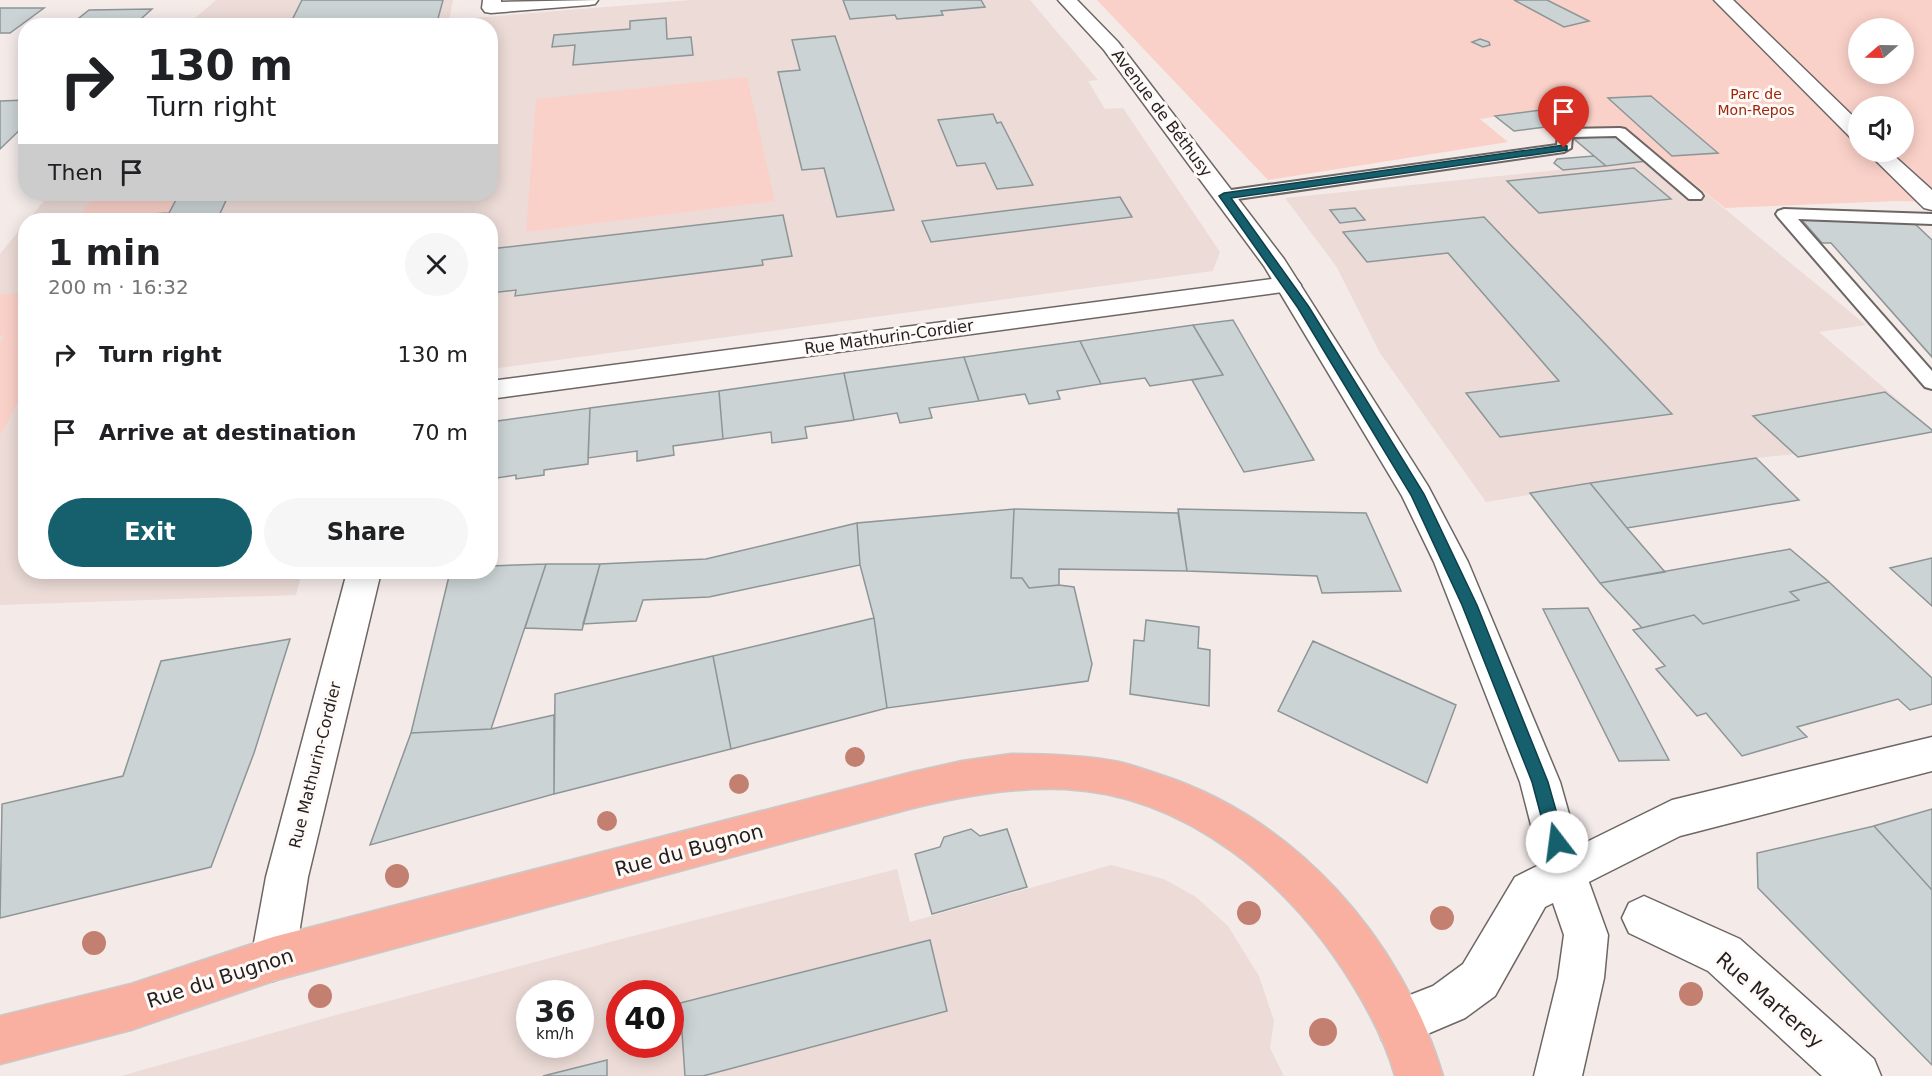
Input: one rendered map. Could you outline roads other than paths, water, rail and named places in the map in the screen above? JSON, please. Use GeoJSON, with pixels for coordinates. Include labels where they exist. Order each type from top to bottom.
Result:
{"type":"FeatureCollection","features":[{"type":"Feature","properties":{"kind":"main road","name":"Rue du Bugnon"},"geometry":{"type":"LineString","coordinates":[[0,1041],[131,1007],[273,959],[913,790],[960,779],[1013,771],[1058,772],[1112,779],[1175,797],[1229,826],[1256,844],[1311,892],[1344,928],[1399,1023],[1419,1076]]}},
{"type":"Feature","properties":{"kind":"street"},"geometry":{"type":"LineString","coordinates":[[492,0],[491,8],[590,0]]}},
{"type":"Feature","properties":{"kind":"street","name":"Avenue de Béthusy"},"geometry":{"type":"LineString","coordinates":[[1067,0],[1111,46],[1288,285],[1417,494],[1451,562],[1540,782],[1565,874],[1586,935],[1581,978],[1558,1076]]}},
{"type":"Feature","properties":{"kind":"street"},"geometry":{"type":"LineString","coordinates":[[1723,0],[1848,122]]}},
{"type":"Feature","properties":{"kind":"street"},"geometry":{"type":"LineString","coordinates":[[1889,162],[1932,203]]}},
{"type":"Feature","properties":{"kind":"street","name":"Rue Mathurin-Cordier"},"geometry":{"type":"LineString","coordinates":[[498,389],[1288,285]]}},
{"type":"Feature","properties":{"kind":"street","name":"Rue Mathurin-Cordier"},"geometry":{"type":"LineString","coordinates":[[273,959],[287,877],[362,579]]}},
{"type":"Feature","properties":{"kind":"street"},"geometry":{"type":"LineString","coordinates":[[1399,1023],[1449,1002],[1479,980],[1530,892],[1672,819],[1932,754]]}},
{"type":"Feature","properties":{"kind":"street","name":"Rue Marterey"},"geometry":{"type":"LineString","coordinates":[[1644,918],[1724,955],[1857,1076]]}},
{"type":"Feature","properties":{"kind":"lane"},"geometry":{"type":"LineString","coordinates":[[1224,196],[1564,148],[1565,133],[1620,132],[1695,196]]}},
{"type":"Feature","properties":{"kind":"lane"},"geometry":{"type":"LineString","coordinates":[[1438,166],[1455,181]]}},
{"type":"Feature","properties":{"kind":"lane"},"geometry":{"type":"LineString","coordinates":[[1932,219],[1784,214],[1932,383]]}},
{"type":"Feature","properties":{"kind":"park label","name":"Parc de Mon-Repos"},"geometry":{"type":"Point","coordinates":[1756,102]}}]}
